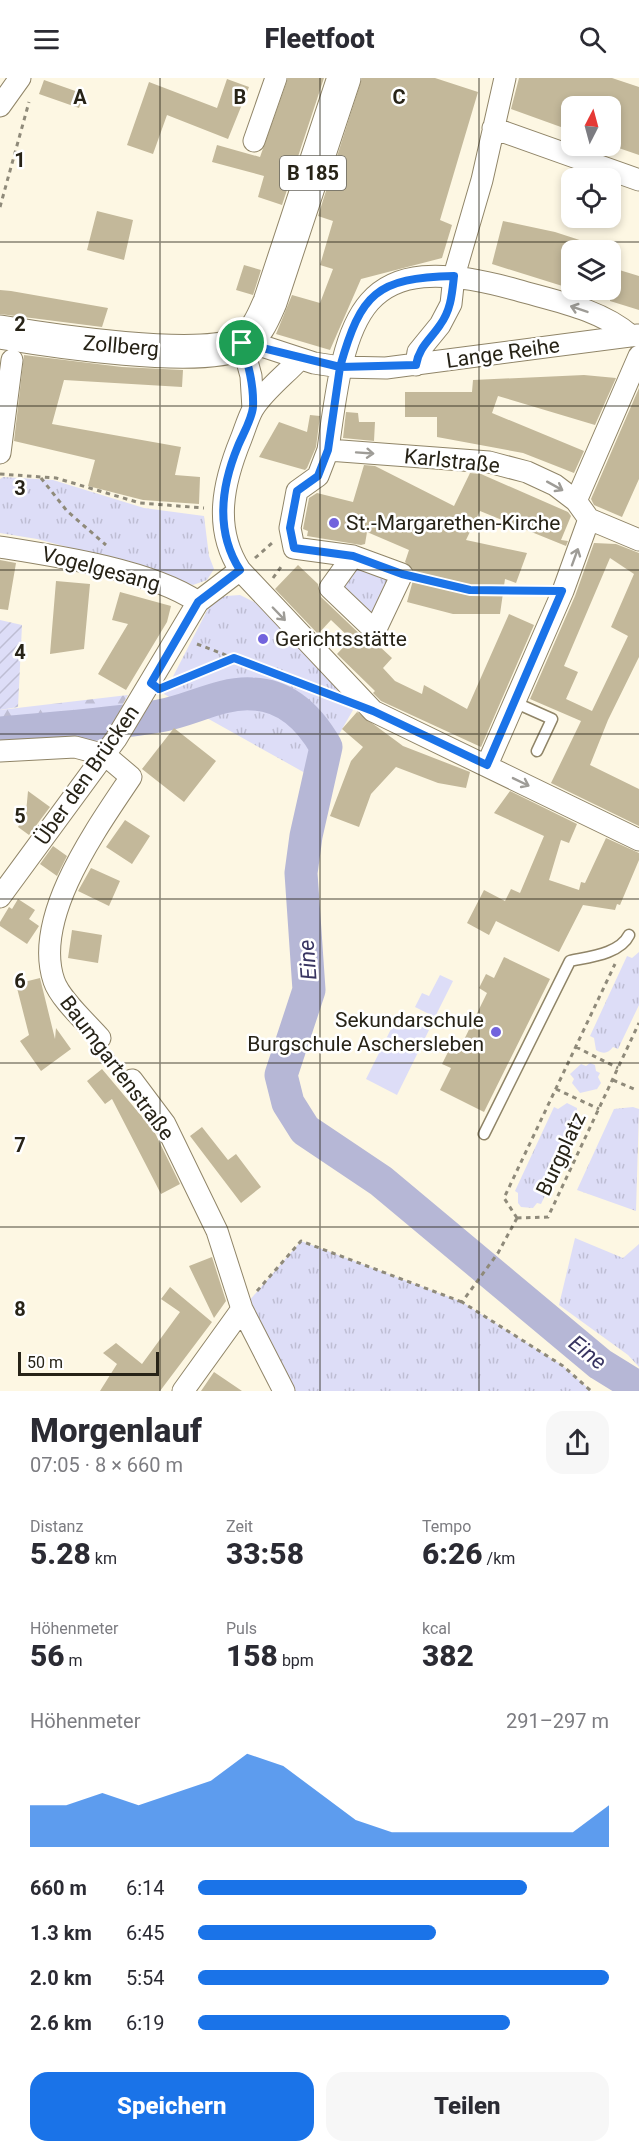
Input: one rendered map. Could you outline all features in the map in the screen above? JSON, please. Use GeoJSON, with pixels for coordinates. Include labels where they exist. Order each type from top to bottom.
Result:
{"type":"FeatureCollection","features":[{"type":"Feature","properties":{"kind":"main road","name":"B 185"},"geometry":{"type":"LineString","coordinates":[[242,343],[256,329],[270,302],[344,78]]}},
{"type":"Feature","properties":{"kind":"main road","name":"Zollberg"},"geometry":{"type":"LineString","coordinates":[[6,346],[77,343],[199,352],[222,350],[242,343]]}},
{"type":"Feature","properties":{"kind":"street"},"geometry":{"type":"LineString","coordinates":[[0,106],[20,78]]}},
{"type":"Feature","properties":{"kind":"street"},"geometry":{"type":"LineString","coordinates":[[254,141],[276,78]]}},
{"type":"Feature","properties":{"kind":"street"},"geometry":{"type":"LineString","coordinates":[[416,365],[418,352],[440,325],[451,304],[454,276],[482,180],[505,78]]}},
{"type":"Feature","properties":{"kind":"street"},"geometry":{"type":"LineString","coordinates":[[493,128],[639,180]]}},
{"type":"Feature","properties":{"kind":"street","name":"Lange Reihe"},"geometry":{"type":"LineString","coordinates":[[340,367],[351,329],[375,293],[396,282],[419,277],[454,276],[496,284],[614,321],[635,335]]}},
{"type":"Feature","properties":{"kind":"street","name":"Lange Reihe"},"geometry":{"type":"LineString","coordinates":[[242,343],[340,367],[416,365],[635,335]]}},
{"type":"Feature","properties":{"kind":"street"},"geometry":{"type":"LineString","coordinates":[[242,343],[251,376],[253,409]]}},
{"type":"Feature","properties":{"kind":"street"},"geometry":{"type":"LineString","coordinates":[[0,453],[6,346]]}},
{"type":"Feature","properties":{"kind":"street"},"geometry":{"type":"LineString","coordinates":[[576,501],[639,356]]}},
{"type":"Feature","properties":{"kind":"street"},"geometry":{"type":"LineString","coordinates":[[300,359],[253,409],[232,460],[222,508],[226,542],[240,570],[373,711],[639,840]]}},
{"type":"Feature","properties":{"kind":"street"},"geometry":{"type":"LineString","coordinates":[[340,367],[328,450],[318,476],[297,491],[292,538],[353,556],[402,574],[375,631],[330,588],[353,556]]}},
{"type":"Feature","properties":{"kind":"street","name":"Karlstraße"},"geometry":{"type":"LineString","coordinates":[[328,450],[489,462],[527,472],[555,485],[576,501],[589,519]]}},
{"type":"Feature","properties":{"kind":"street"},"geometry":{"type":"LineString","coordinates":[[487,765],[516,704],[589,519],[639,540]]}},
{"type":"Feature","properties":{"kind":"street","name":"Vogelgesang"},"geometry":{"type":"LineString","coordinates":[[0,546],[114,570],[185,593],[198,602]]}},
{"type":"Feature","properties":{"kind":"street","name":"Über den Brücken"},"geometry":{"type":"LineString","coordinates":[[0,897],[110,747],[198,602],[240,570]]}},
{"type":"Feature","properties":{"kind":"street"},"geometry":{"type":"LineString","coordinates":[[0,751],[110,747]]}},
{"type":"Feature","properties":{"kind":"street","name":"Baumgartenstraße"},"geometry":{"type":"LineString","coordinates":[[100,1038],[54,983],[49,962],[52,928],[64,893],[83,854],[131,777],[110,747]]}},
{"type":"Feature","properties":{"kind":"street","name":"Baumgartenstraße"},"geometry":{"type":"LineString","coordinates":[[132,1080],[165,1124],[217,1231],[242,1309],[284,1391]]}},
{"type":"Feature","properties":{"kind":"street"},"geometry":{"type":"LineString","coordinates":[[183,1391],[242,1309]]}},
{"type":"Feature","properties":{"kind":"lane"},"geometry":{"type":"LineString","coordinates":[[516,704],[552,719],[537,751]]}},
{"type":"Feature","properties":{"kind":"lane"},"geometry":{"type":"LineString","coordinates":[[484,1134],[570,961],[615,948],[626,941],[629,935]]}},
{"type":"Feature","properties":{"kind":"path"},"geometry":{"type":"LineString","coordinates":[[0,207],[30,100]]}},
{"type":"Feature","properties":{"kind":"path"},"geometry":{"type":"LineString","coordinates":[[0,474],[56,478],[140,503],[222,508]]}},
{"type":"Feature","properties":{"kind":"path"},"geometry":{"type":"LineString","coordinates":[[41,478],[68,511],[116,553],[114,570]]}},
{"type":"Feature","properties":{"kind":"path"},"geometry":{"type":"LineString","coordinates":[[240,570],[292,538]]}},
{"type":"Feature","properties":{"kind":"path"},"geometry":{"type":"LineString","coordinates":[[261,594],[292,538]]}},
{"type":"Feature","properties":{"kind":"path"},"geometry":{"type":"LineString","coordinates":[[402,574],[470,590],[562,591]]}},
{"type":"Feature","properties":{"kind":"path"},"geometry":{"type":"LineString","coordinates":[[178,637],[373,711]]}},
{"type":"Feature","properties":{"kind":"path"},"geometry":{"type":"LineString","coordinates":[[147,688],[159,689],[234,658]]}},
{"type":"Feature","properties":{"kind":"path","name":"Burgplatz"},"geometry":{"type":"LineString","coordinates":[[616,962],[504,1198],[517,1218],[548,1217],[639,1023]]}},
{"type":"Feature","properties":{"kind":"path","name":"Baumgartenstraße"},"geometry":{"type":"LineString","coordinates":[[100,1038],[132,1080]]}},
{"type":"Feature","properties":{"kind":"path"},"geometry":{"type":"LineString","coordinates":[[576,1047],[618,1068]]}},
{"type":"Feature","properties":{"kind":"path"},"geometry":{"type":"LineString","coordinates":[[613,1080],[634,1089]]}},
{"type":"Feature","properties":{"kind":"path","name":"Burgplatz"},"geometry":{"type":"LineString","coordinates":[[556,1089],[598,1109]]}},
{"type":"Feature","properties":{"kind":"path"},"geometry":{"type":"LineString","coordinates":[[462,1302],[498,1252],[517,1218]]}},
{"type":"Feature","properties":{"kind":"path"},"geometry":{"type":"LineString","coordinates":[[242,1309],[301,1241],[462,1302],[563,1366],[591,1391]]}},
{"type":"Feature","properties":{"kind":"green space"},"geometry":{"type":"Polygon","coordinates":[[[3,477],[53,480],[144,508],[204,516],[209,556],[214,569],[207,580],[193,585],[117,560],[37,539],[0,533],[0,479],[3,477]]]}},
{"type":"Feature","properties":{"kind":"green space"},"geometry":{"type":"Polygon","coordinates":[[[356,562],[393,578],[371,620],[335,587],[356,562]]]}},
{"type":"Feature","properties":{"kind":"green space"},"geometry":{"type":"Polygon","coordinates":[[[240,595],[256,603],[310,659],[357,703],[314,778],[164,694],[212,601],[226,596],[240,595]]]}},
{"type":"Feature","properties":{"kind":"green space"},"geometry":{"type":"Polygon","coordinates":[[[0,620],[22,625],[18,707],[0,710],[0,620]]]}},
{"type":"Feature","properties":{"kind":"green space"},"geometry":{"type":"Polygon","coordinates":[[[128,695],[106,734],[0,741],[0,710],[128,695]]]}},
{"type":"Feature","properties":{"kind":"green space"},"geometry":{"type":"Polygon","coordinates":[[[639,952],[639,1005],[618,1049],[613,1047],[603,1053],[596,1050],[594,1038],[590,1036],[627,956],[632,958],[639,952]]]}},
{"type":"Feature","properties":{"kind":"green space"},"geometry":{"type":"Polygon","coordinates":[[[440,975],[453,981],[435,1017],[415,1007],[422,993],[429,996],[440,975]]]}},
{"type":"Feature","properties":{"kind":"green space"},"geometry":{"type":"Polygon","coordinates":[[[398,1015],[429,1030],[397,1095],[366,1079],[398,1015]]]}},
{"type":"Feature","properties":{"kind":"green space"},"geometry":{"type":"Polygon","coordinates":[[[590,1063],[595,1065],[596,1071],[600,1073],[598,1077],[601,1083],[597,1089],[580,1093],[572,1083],[574,1079],[570,1074],[581,1064],[586,1066],[590,1063]]]}},
{"type":"Feature","properties":{"kind":"green space"},"geometry":{"type":"Polygon","coordinates":[[[567,1103],[577,1108],[577,1118],[581,1120],[541,1204],[537,1203],[533,1208],[521,1207],[518,1203],[518,1193],[515,1191],[554,1107],[558,1109],[567,1103]]]}},
{"type":"Feature","properties":{"kind":"green space"},"geometry":{"type":"Polygon","coordinates":[[[633,1107],[639,1109],[636,1211],[577,1190],[614,1109],[633,1107]]]}},
{"type":"Feature","properties":{"kind":"green space"},"geometry":{"type":"Polygon","coordinates":[[[575,1238],[623,1258],[639,1244],[639,1367],[628,1355],[559,1305],[575,1238]]]}},
{"type":"Feature","properties":{"kind":"green space"},"geometry":{"type":"Polygon","coordinates":[[[301,1241],[462,1302],[563,1366],[591,1391],[284,1391],[242,1309],[301,1241]]]}},
{"type":"Feature","properties":{"kind":"building"},"geometry":{"type":"Polygon","coordinates":[[[288,78],[324,78],[282,205],[258,197],[264,176],[212,162],[217,145],[260,157],[288,78]]]}},
{"type":"Feature","properties":{"kind":"building"},"geometry":{"type":"Polygon","coordinates":[[[362,78],[435,78],[478,92],[440,220],[452,225],[442,258],[361,279],[330,350],[276,334],[292,295],[320,303],[333,269],[320,265],[333,221],[318,216],[362,78]]]}},
{"type":"Feature","properties":{"kind":"building"},"geometry":{"type":"Polygon","coordinates":[[[519,78],[612,78],[639,87],[639,155],[621,149],[621,96],[561,96],[561,127],[511,109],[519,78]]]}},
{"type":"Feature","properties":{"kind":"building"},"geometry":{"type":"Polygon","coordinates":[[[227,79],[249,87],[228,139],[167,115],[153,154],[127,145],[149,82],[217,108],[227,79]]]}},
{"type":"Feature","properties":{"kind":"building"},"geometry":{"type":"Polygon","coordinates":[[[44,80],[84,94],[79,108],[39,94],[44,80]]]}},
{"type":"Feature","properties":{"kind":"building"},"geometry":{"type":"Polygon","coordinates":[[[97,211],[133,220],[124,260],[87,250],[97,211]]]}},
{"type":"Feature","properties":{"kind":"building"},"geometry":{"type":"Polygon","coordinates":[[[503,221],[555,232],[580,240],[561,240],[561,286],[492,264],[503,221]]]}},
{"type":"Feature","properties":{"kind":"building"},"geometry":{"type":"Polygon","coordinates":[[[244,265],[261,270],[253,295],[236,290],[244,265]]]}},
{"type":"Feature","properties":{"kind":"building"},"geometry":{"type":"Polygon","coordinates":[[[621,271],[639,276],[639,310],[610,301],[621,300],[621,271]]]}},
{"type":"Feature","properties":{"kind":"building"},"geometry":{"type":"Polygon","coordinates":[[[0,290],[108,308],[102,327],[0,314],[0,290]]]}},
{"type":"Feature","properties":{"kind":"building"},"geometry":{"type":"Polygon","coordinates":[[[24,355],[122,367],[183,370],[182,387],[64,380],[52,424],[181,447],[175,475],[200,477],[199,504],[143,500],[88,486],[95,460],[14,441],[24,355]]]}},
{"type":"Feature","properties":{"kind":"building"},"geometry":{"type":"Polygon","coordinates":[[[584,375],[616,378],[595,425],[498,396],[492,413],[584,451],[574,473],[523,453],[437,437],[437,417],[405,417],[405,392],[472,392],[473,380],[584,375]]]}},
{"type":"Feature","properties":{"kind":"building"},"geometry":{"type":"Polygon","coordinates":[[[639,388],[639,479],[622,517],[594,505],[591,499],[639,388]]]}},
{"type":"Feature","properties":{"kind":"building"},"geometry":{"type":"Polygon","coordinates":[[[346,412],[358,413],[359,422],[375,422],[374,441],[343,438],[346,412]]]}},
{"type":"Feature","properties":{"kind":"building"},"geometry":{"type":"Polygon","coordinates":[[[310,415],[320,416],[316,447],[305,470],[259,457],[279,422],[307,432],[310,415]]]}},
{"type":"Feature","properties":{"kind":"building"},"geometry":{"type":"Polygon","coordinates":[[[364,465],[375,466],[454,506],[470,473],[481,474],[568,512],[571,516],[561,540],[568,541],[566,546],[480,511],[466,540],[527,553],[516,583],[505,579],[500,614],[453,614],[407,602],[415,573],[405,562],[409,550],[367,532],[365,544],[361,545],[307,536],[308,531],[303,529],[309,498],[317,493],[353,502],[364,465]]]}},
{"type":"Feature","properties":{"kind":"building"},"geometry":{"type":"Polygon","coordinates":[[[594,543],[616,544],[639,553],[639,657],[608,720],[590,765],[639,789],[639,826],[551,783],[581,721],[530,699],[575,596],[594,543]],[[610,558],[564,666],[578,672],[566,699],[592,711],[628,636],[611,627],[634,574],[610,558]]]}},
{"type":"Feature","properties":{"kind":"building"},"geometry":{"type":"Polygon","coordinates":[[[0,560],[16,563],[8,610],[0,609],[0,560]]]}},
{"type":"Feature","properties":{"kind":"building"},"geometry":{"type":"Polygon","coordinates":[[[298,565],[318,584],[321,597],[366,640],[377,644],[392,658],[383,668],[395,681],[422,694],[424,685],[467,709],[509,614],[534,625],[481,747],[381,701],[373,693],[375,691],[337,654],[351,639],[331,620],[318,634],[275,589],[298,565]]]}},
{"type":"Feature","properties":{"kind":"building"},"geometry":{"type":"Polygon","coordinates":[[[56,581],[90,584],[84,649],[50,654],[56,581]]]}},
{"type":"Feature","properties":{"kind":"building"},"geometry":{"type":"Polygon","coordinates":[[[120,592],[171,606],[167,622],[126,690],[98,674],[128,624],[112,620],[120,592]]]}},
{"type":"Feature","properties":{"kind":"building"},"geometry":{"type":"Polygon","coordinates":[[[357,712],[403,746],[470,772],[466,788],[438,783],[396,767],[371,794],[359,827],[330,816],[351,761],[363,747],[342,729],[357,712]]]}},
{"type":"Feature","properties":{"kind":"building"},"geometry":{"type":"Polygon","coordinates":[[[174,728],[216,761],[184,802],[142,769],[174,728]]]}},
{"type":"Feature","properties":{"kind":"building"},"geometry":{"type":"Polygon","coordinates":[[[28,791],[50,807],[29,835],[18,827],[26,813],[28,791]]]}},
{"type":"Feature","properties":{"kind":"building"},"geometry":{"type":"Polygon","coordinates":[[[510,791],[577,824],[569,843],[561,840],[549,880],[579,890],[581,882],[585,883],[606,838],[639,853],[639,860],[620,905],[617,904],[615,910],[583,905],[559,952],[496,921],[489,935],[467,923],[484,890],[505,901],[511,889],[520,893],[544,836],[494,813],[510,791]]]}},
{"type":"Feature","properties":{"kind":"building"},"geometry":{"type":"Polygon","coordinates":[[[125,820],[150,836],[132,864],[106,847],[125,820]]]}},
{"type":"Feature","properties":{"kind":"building"},"geometry":{"type":"Polygon","coordinates":[[[53,846],[67,856],[57,876],[40,864],[53,846]]]}},
{"type":"Feature","properties":{"kind":"building"},"geometry":{"type":"Polygon","coordinates":[[[91,868],[120,881],[109,906],[78,891],[91,868]]]}},
{"type":"Feature","properties":{"kind":"building"},"geometry":{"type":"Polygon","coordinates":[[[18,899],[35,910],[29,919],[39,926],[27,944],[0,926],[9,907],[12,909],[18,899]]]}},
{"type":"Feature","properties":{"kind":"building"},"geometry":{"type":"Polygon","coordinates":[[[72,930],[102,935],[98,963],[68,958],[72,930]]]}},
{"type":"Feature","properties":{"kind":"building","name":"Sekundarschule Burgschule Aschersleben"},"geometry":{"type":"Polygon","coordinates":[[[504,957],[550,979],[484,1112],[440,1090],[451,1068],[442,1064],[449,1050],[457,1054],[487,993],[479,988],[486,974],[494,978],[504,957]]]}},
{"type":"Feature","properties":{"kind":"building"},"geometry":{"type":"Polygon","coordinates":[[[40,978],[55,1039],[56,1028],[71,1049],[41,1071],[20,1041],[29,1035],[16,984],[40,978]]]}},
{"type":"Feature","properties":{"kind":"building"},"geometry":{"type":"Polygon","coordinates":[[[102,1069],[154,1131],[180,1184],[161,1194],[112,1099],[105,1104],[87,1081],[102,1069]]]}},
{"type":"Feature","properties":{"kind":"building"},"geometry":{"type":"Polygon","coordinates":[[[202,1127],[228,1160],[236,1154],[261,1187],[241,1203],[190,1136],[202,1127]]]}},
{"type":"Feature","properties":{"kind":"building"},"geometry":{"type":"Polygon","coordinates":[[[212,1257],[226,1301],[214,1318],[189,1266],[212,1257]]]}},
{"type":"Feature","properties":{"kind":"building"},"geometry":{"type":"Polygon","coordinates":[[[170,1287],[212,1322],[160,1391],[100,1391],[117,1364],[103,1353],[116,1343],[142,1364],[180,1312],[161,1299],[170,1287]]]}},
{"type":"Feature","properties":{"kind":"building"},"geometry":{"type":"Polygon","coordinates":[[[214,1372],[242,1391],[201,1391],[214,1372]]]}},
{"type":"Feature","properties":{"kind":"waterway","name":"Eine"},"geometry":{"type":"LineString","coordinates":[[0,733],[159,716],[240,694],[265,695],[276,699],[287,704],[305,718],[326,747],[306,836],[301,873],[309,990],[281,1075],[288,1103],[305,1130],[381,1181],[600,1364],[639,1388]]}},
{"type":"Feature","properties":{"kind":"place","name":"St.-Margarethen-Kirche"},"geometry":{"type":"Point","coordinates":[334,523]}},
{"type":"Feature","properties":{"kind":"place","name":"Gerichtsstätte"},"geometry":{"type":"Point","coordinates":[263,639]}},
{"type":"Feature","properties":{"kind":"place","name":"Sekundarschule Burgschule Aschersleben"},"geometry":{"type":"Point","coordinates":[496,1032]}},
{"type":"Feature","properties":{"kind":"route"},"geometry":{"type":"LineString","coordinates":[[242,343],[251,376],[253,409],[232,460],[222,508],[226,542],[240,570],[198,602],[151,683],[159,689],[234,658],[373,711],[392,722],[487,765],[516,704],[562,591],[470,590],[402,574],[353,556],[294,548],[290,528],[297,491],[318,476],[328,450],[340,367],[386,368],[416,365],[418,352],[440,325],[451,304],[454,276],[419,277],[396,282],[375,293],[351,329],[340,367],[314,363],[262,346],[242,343]]}}]}
